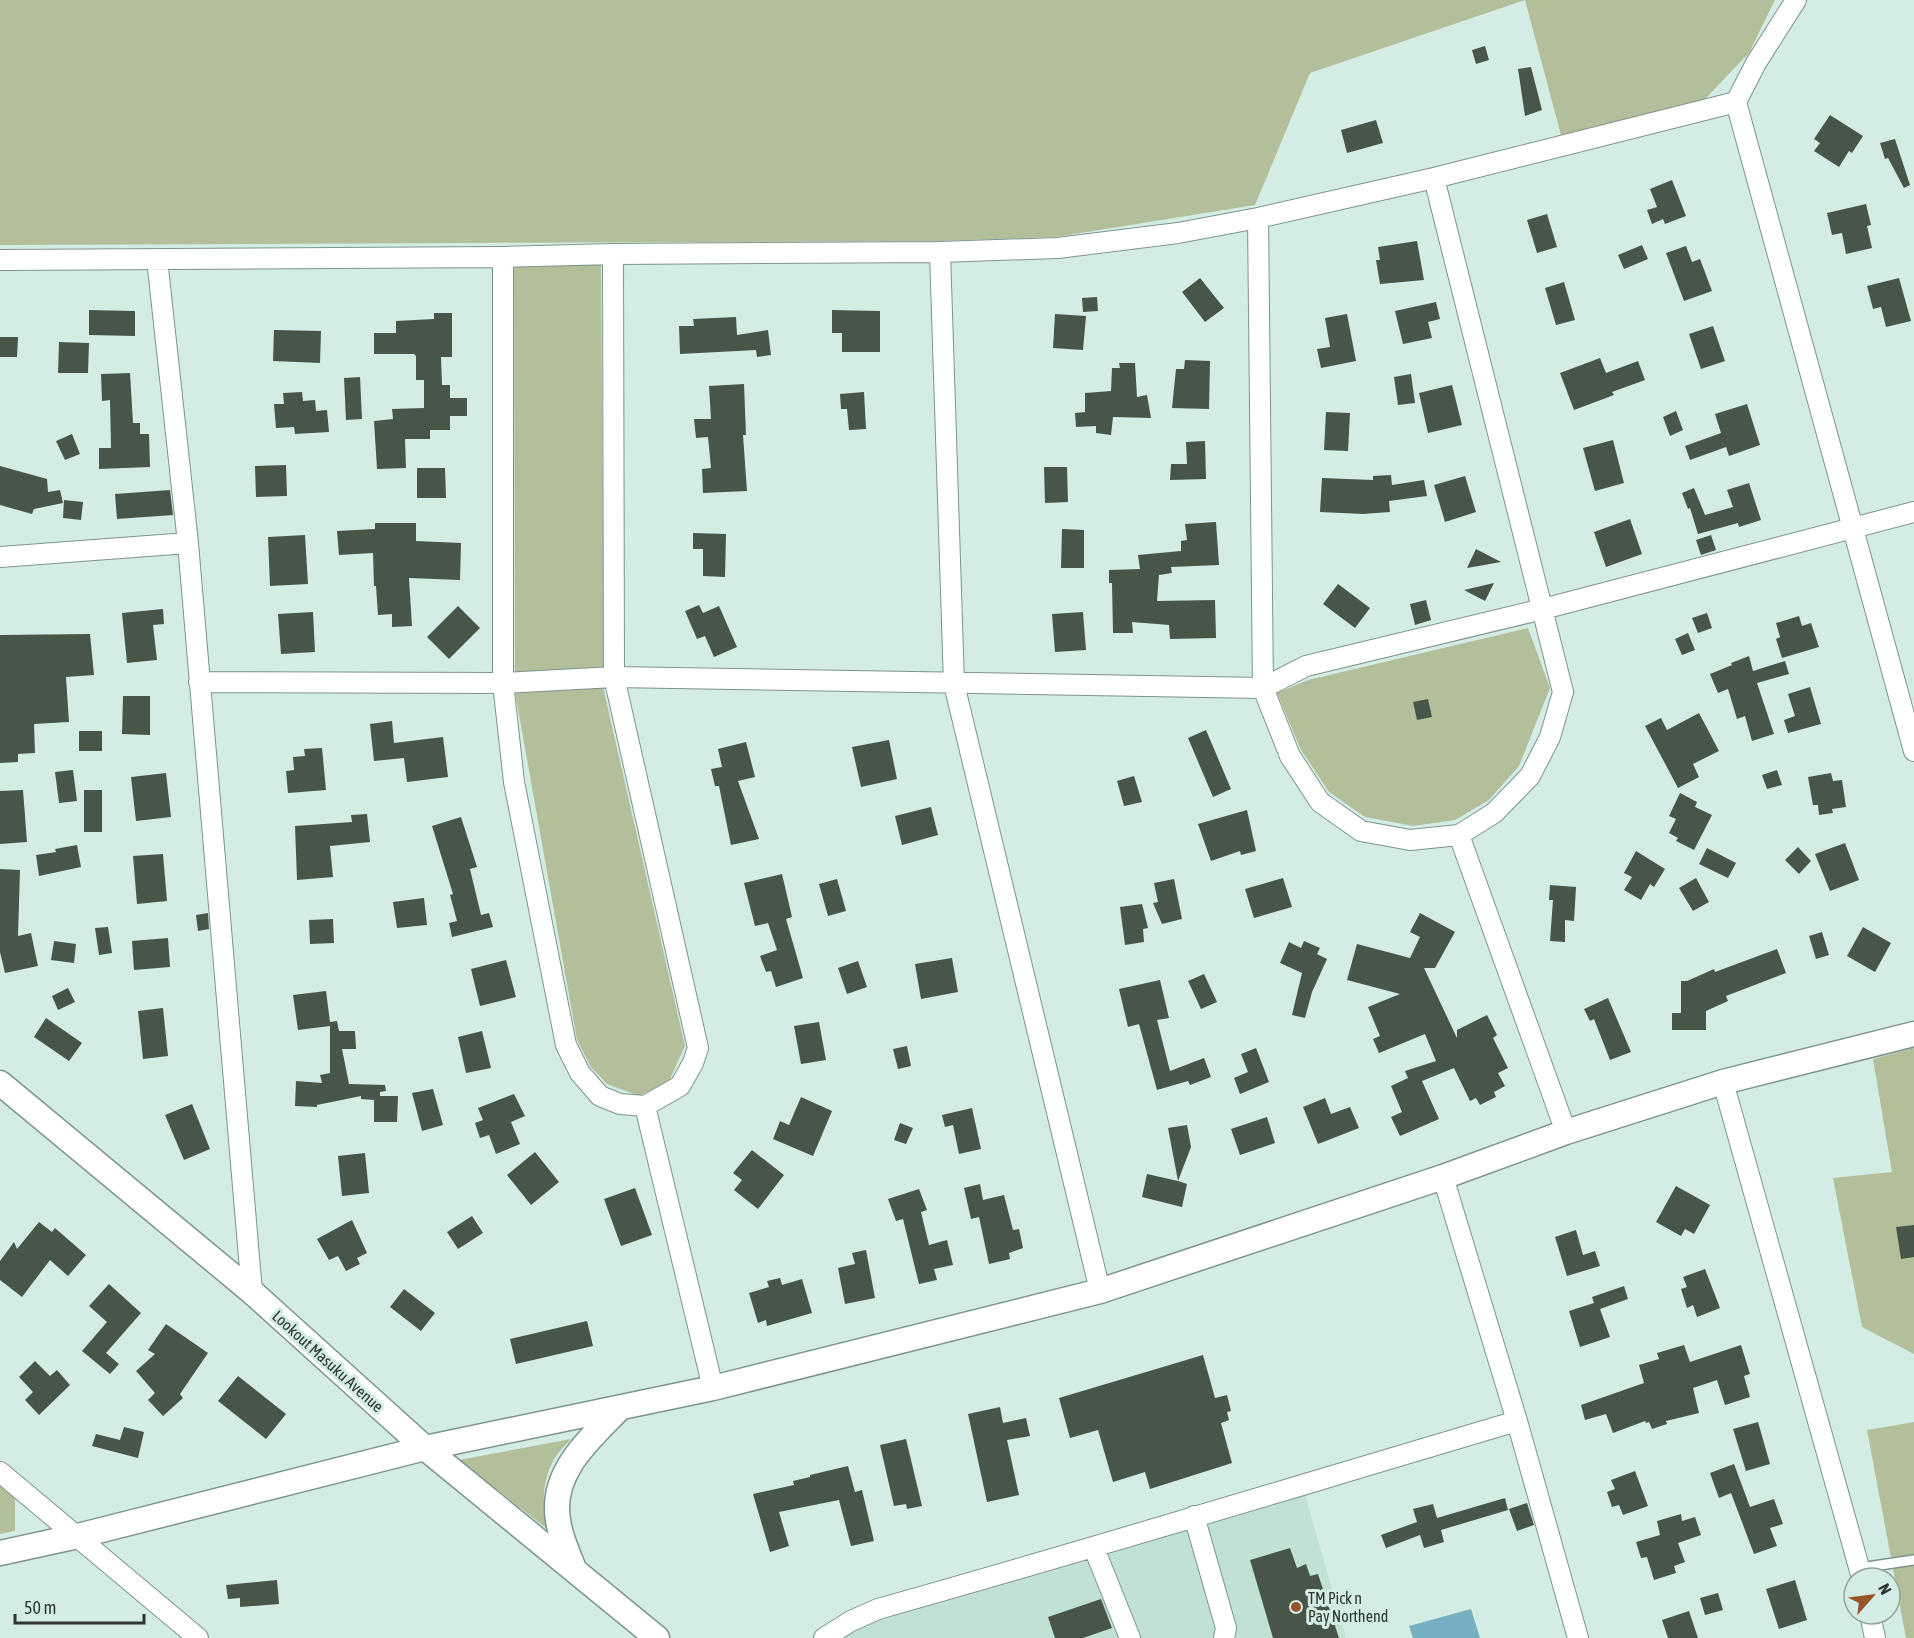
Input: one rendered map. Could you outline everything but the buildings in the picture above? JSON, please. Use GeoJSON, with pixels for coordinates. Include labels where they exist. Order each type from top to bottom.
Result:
{"type":"FeatureCollection","features":[{"type":"Feature","properties":{"kind":"street"},"geometry":{"type":"LineString","coordinates":[[1796,0],[1756,63],[1736,102],[1914,751]]}},
{"type":"Feature","properties":{"kind":"street"},"geometry":{"type":"LineString","coordinates":[[0,260],[503,257],[940,252],[1058,248],[1178,233],[1258,218],[1434,178],[1736,102]]}},
{"type":"Feature","properties":{"kind":"street"},"geometry":{"type":"LineString","coordinates":[[1258,218],[1263,688],[1290,756],[1320,802],[1361,831],[1410,840],[1459,835],[1494,813],[1530,776],[1550,737],[1563,692],[1434,178]]}},
{"type":"Feature","properties":{"kind":"street"},"geometry":{"type":"LineString","coordinates":[[940,252],[954,684],[1100,1291]]}},
{"type":"Feature","properties":{"kind":"street"},"geometry":{"type":"LineString","coordinates":[[503,257],[502,683],[514,782],[566,1045],[580,1073],[600,1096],[620,1104],[645,1106],[680,1086],[693,1063],[698,1048],[614,677],[613,254]]}},
{"type":"Feature","properties":{"kind":"street"},"geometry":{"type":"LineString","coordinates":[[157,259],[188,543],[252,1292]]}},
{"type":"Feature","properties":{"kind":"street"},"geometry":{"type":"LineString","coordinates":[[199,682],[502,683],[614,677],[1263,688],[1306,666],[1543,609],[1914,512]]}},
{"type":"Feature","properties":{"kind":"street"},"geometry":{"type":"LineString","coordinates":[[0,557],[188,543]]}},
{"type":"Feature","properties":{"kind":"street"},"geometry":{"type":"LineString","coordinates":[[1459,835],[1566,1132]]}},
{"type":"Feature","properties":{"kind":"street"},"geometry":{"type":"LineString","coordinates":[[0,1553],[78,1536],[425,1449],[714,1388],[1100,1291],[1443,1177],[1566,1132],[1723,1082],[1914,1035]]}},
{"type":"Feature","properties":{"kind":"street"},"geometry":{"type":"LineString","coordinates":[[1723,1082],[1859,1566]]}},
{"type":"Feature","properties":{"kind":"street","name":"Lookout Masuku Avenue"},"geometry":{"type":"LineString","coordinates":[[0,1083],[252,1292],[425,1449],[657,1638]]}},
{"type":"Feature","properties":{"kind":"street"},"geometry":{"type":"LineString","coordinates":[[645,1106],[714,1388]]}},
{"type":"Feature","properties":{"kind":"street"},"geometry":{"type":"LineString","coordinates":[[1443,1177],[1517,1421],[1578,1638]]}},
{"type":"Feature","properties":{"kind":"street"},"geometry":{"type":"LineString","coordinates":[[575,1571],[557,1519],[558,1492],[563,1476],[580,1450],[620,1408]]}},
{"type":"Feature","properties":{"kind":"street"},"geometry":{"type":"LineString","coordinates":[[824,1638],[851,1621],[878,1610],[1094,1548],[1194,1516],[1517,1421]]}},
{"type":"Feature","properties":{"kind":"street"},"geometry":{"type":"LineString","coordinates":[[0,1472],[198,1638]]}},
{"type":"Feature","properties":{"kind":"street"},"geometry":{"type":"LineString","coordinates":[[1194,1516],[1226,1628],[1224,1638]]}},
{"type":"Feature","properties":{"kind":"street"},"geometry":{"type":"LineString","coordinates":[[1094,1548],[1131,1638]]}},
{"type":"Feature","properties":{"kind":"lane"},"geometry":{"type":"LineString","coordinates":[[1890,1566],[1914,1560]]}},
{"type":"Feature","properties":{"kind":"shaded area"},"geometry":{"type":"Polygon","coordinates":[[[0,0],[1525,0],[1310,73],[1255,205],[1056,237],[939,241],[0,245],[0,0]]]}},
{"type":"Feature","properties":{"kind":"shaded area"},"geometry":{"type":"Polygon","coordinates":[[[1525,0],[1775,0],[1749,53],[1705,99],[1562,139],[1525,0]]]}},
{"type":"Feature","properties":{"kind":"shaded area"},"geometry":{"type":"Polygon","coordinates":[[[601,264],[604,691],[685,1046],[669,1081],[639,1096],[607,1084],[591,1067],[577,1040],[515,692],[514,267],[601,264]]]}},
{"type":"Feature","properties":{"kind":"shaded area"},"geometry":{"type":"Polygon","coordinates":[[[1528,628],[1550,688],[1519,766],[1489,800],[1455,820],[1413,826],[1365,817],[1329,792],[1301,750],[1277,693],[1308,680],[1528,628]]]}},
{"type":"Feature","properties":{"kind":"shaded area"},"geometry":{"type":"Polygon","coordinates":[[[1914,1048],[1914,1354],[1862,1327],[1833,1178],[1892,1172],[1873,1059],[1914,1048]]]}},
{"type":"Feature","properties":{"kind":"shaded area"},"geometry":{"type":"Polygon","coordinates":[[[1914,1422],[1914,1638],[1906,1638],[1902,1617],[1902,1566],[1892,1566],[1867,1430],[1914,1422]]]}},
{"type":"Feature","properties":{"kind":"shaded area"},"geometry":{"type":"Polygon","coordinates":[[[571,1439],[559,1452],[549,1469],[544,1505],[550,1531],[459,1460],[571,1439]]]}},
{"type":"Feature","properties":{"kind":"shaded area"},"geometry":{"type":"Polygon","coordinates":[[[0,1485],[15,1498],[15,1531],[0,1534],[0,1485]]]}},
{"type":"Feature","properties":{"kind":"shaded area"},"geometry":{"type":"Polygon","coordinates":[[[1304,1491],[1346,1638],[841,1638],[886,1617],[1110,1554],[1304,1491]]]}},
{"type":"Feature","properties":{"kind":"water"},"geometry":{"type":"Polygon","coordinates":[[[1471,1609],[1480,1638],[1413,1638],[1409,1626],[1471,1609]]]}},
{"type":"Feature","properties":{"kind":"place","name":"TM Pick n Pay Northend"},"geometry":{"type":"Point","coordinates":[1296,1607]}}]}
